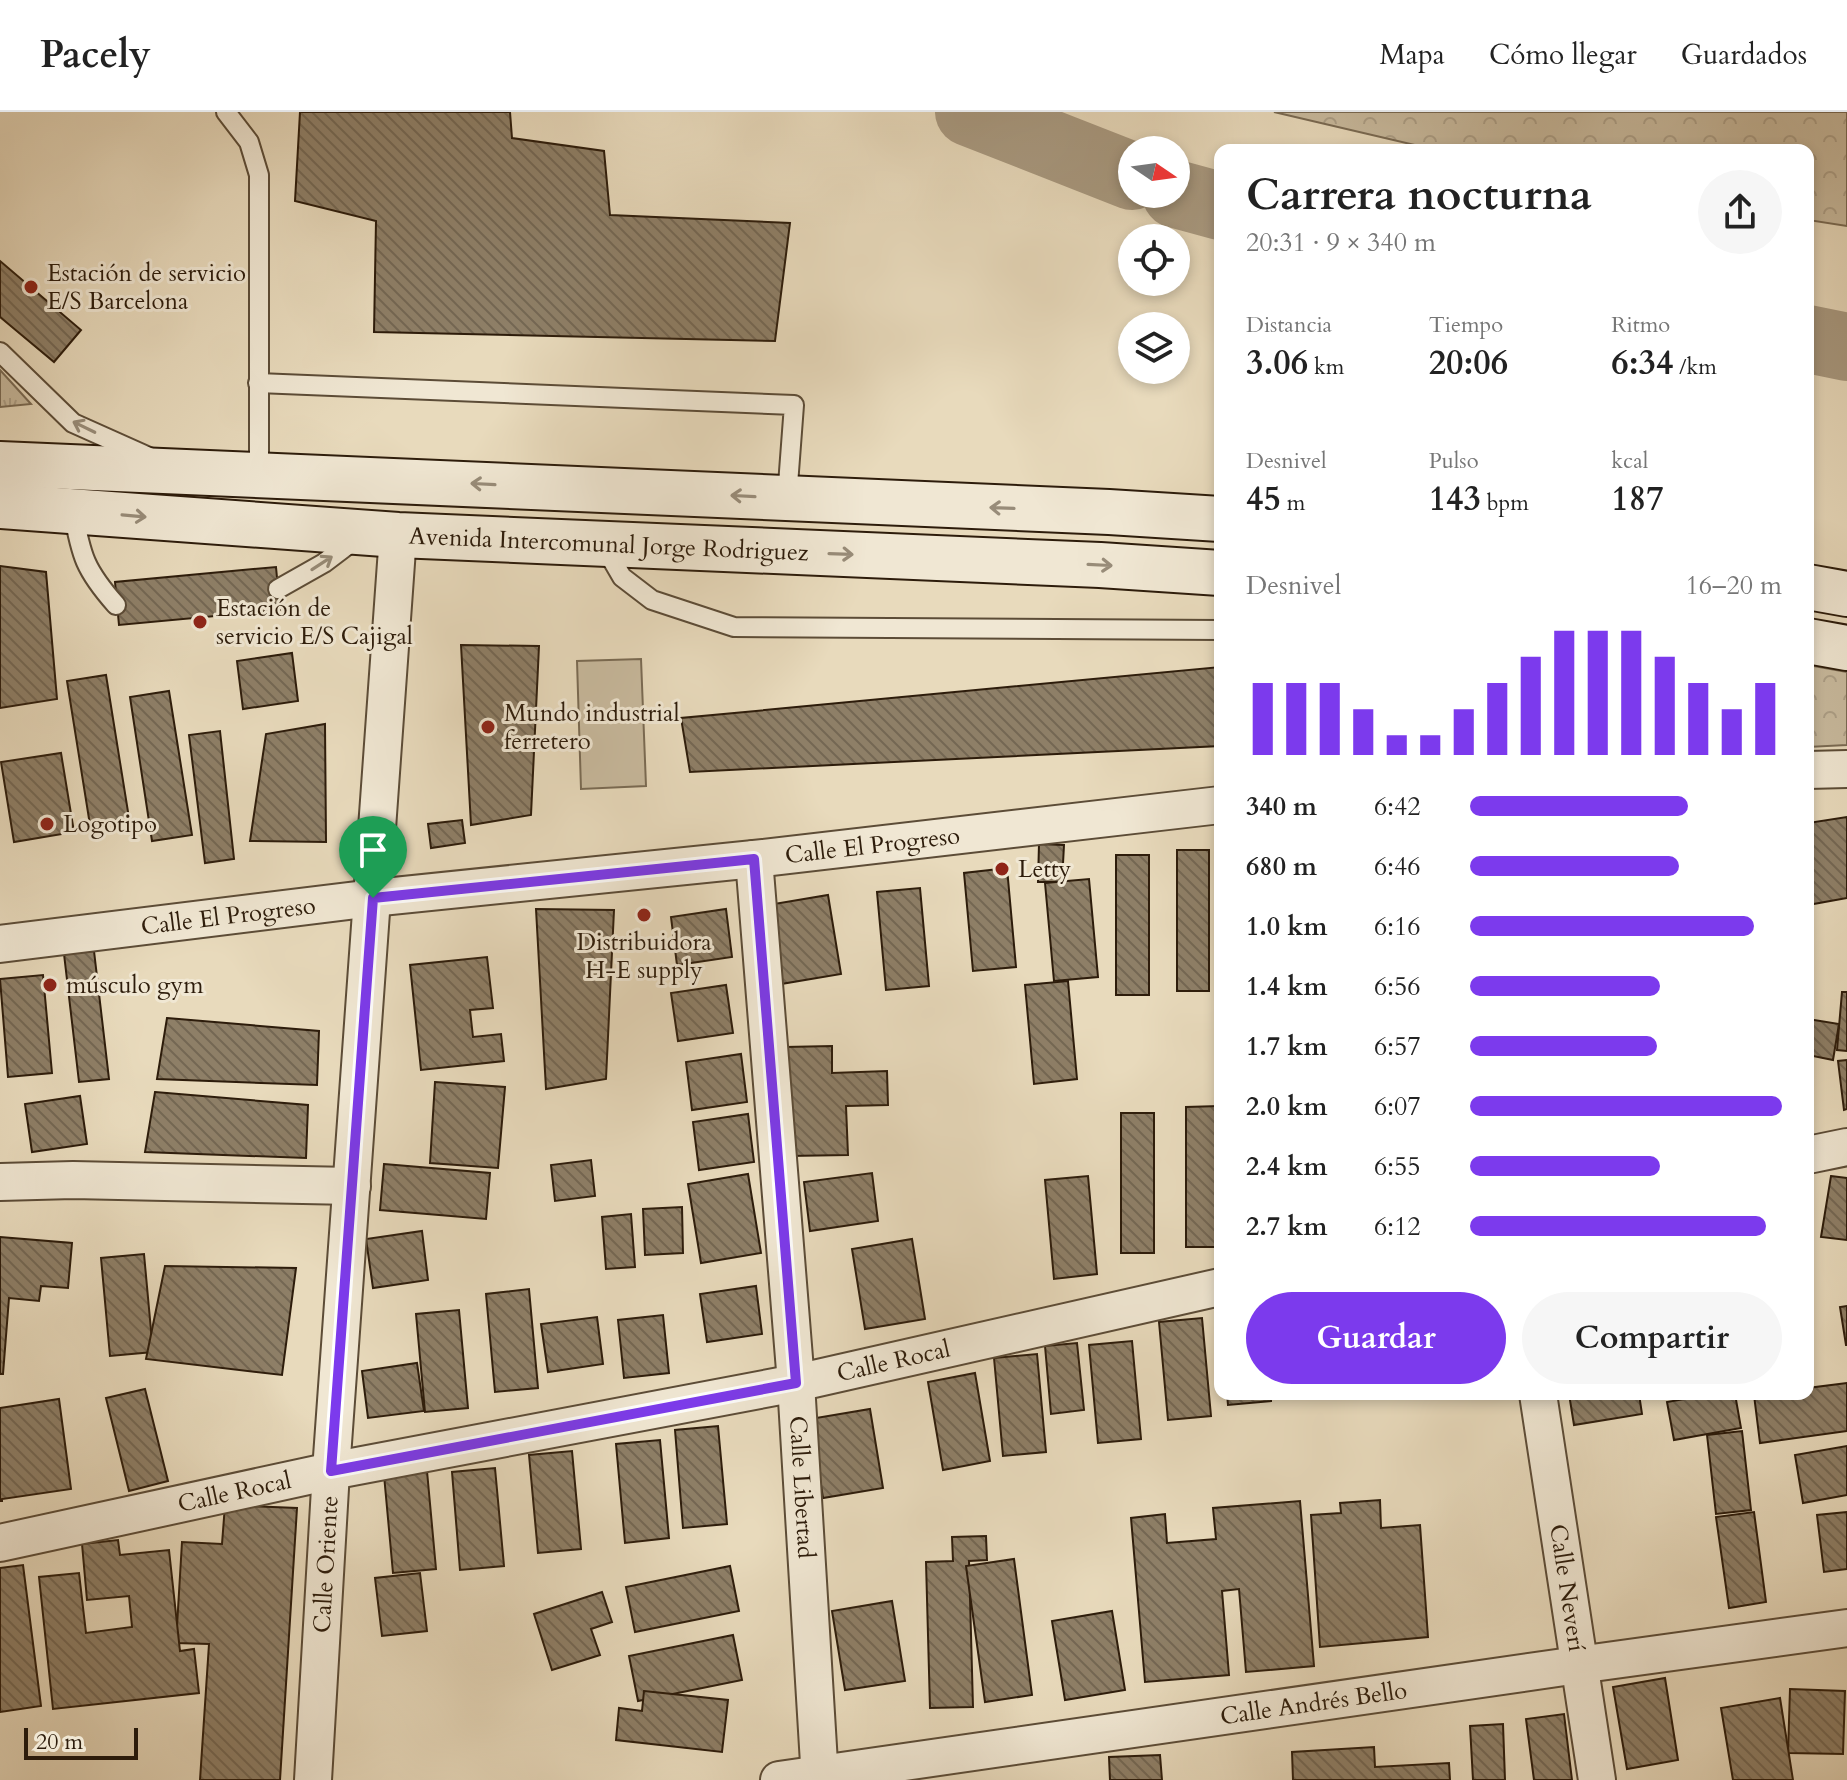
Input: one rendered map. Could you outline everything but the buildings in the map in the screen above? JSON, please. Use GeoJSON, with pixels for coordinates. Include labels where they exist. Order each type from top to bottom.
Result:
{"type":"FeatureCollection","features":[{"type":"Feature","properties":{"kind":"main road"},"geometry":{"type":"LineString","coordinates":[[0,445],[34,459],[83,467]]}},
{"type":"Feature","properties":{"kind":"main road"},"geometry":{"type":"LineString","coordinates":[[0,464],[1214,519]]}},
{"type":"Feature","properties":{"kind":"main road","name":"Avenida Intercomunal Jorge Rodriguez"},"geometry":{"type":"LineString","coordinates":[[0,506],[381,534],[1214,573]]}},
{"type":"Feature","properties":{"kind":"main road"},"geometry":{"type":"LineString","coordinates":[[0,534],[73,511]]}},
{"type":"Feature","properties":{"kind":"main road"},"geometry":{"type":"LineString","coordinates":[[1814,588],[1847,594]]}},
{"type":"Feature","properties":{"kind":"main road"},"geometry":{"type":"LineString","coordinates":[[1814,642],[1847,648]]}},
{"type":"Feature","properties":{"kind":"street","name":"Calle Oriente"},"geometry":{"type":"LineString","coordinates":[[313,1780],[331,1471],[373,898],[381,534]]}},
{"type":"Feature","properties":{"kind":"street"},"geometry":{"type":"LineString","coordinates":[[1814,770],[1847,769]]}},
{"type":"Feature","properties":{"kind":"street","name":"Calle El Progreso"},"geometry":{"type":"LineString","coordinates":[[0,944],[373,898],[754,859],[1214,806]]}},
{"type":"Feature","properties":{"kind":"street","name":"Calle Libertad"},"geometry":{"type":"LineString","coordinates":[[754,859],[796,1383],[820,1777]]}},
{"type":"Feature","properties":{"kind":"street"},"geometry":{"type":"LineString","coordinates":[[1814,1154],[1847,1147]]}},
{"type":"Feature","properties":{"kind":"street"},"geometry":{"type":"LineString","coordinates":[[0,1182],[73,1180],[352,1186]]}},
{"type":"Feature","properties":{"kind":"street","name":"Calle Rocal"},"geometry":{"type":"LineString","coordinates":[[0,1543],[331,1471],[796,1383],[1214,1288]]}},
{"type":"Feature","properties":{"kind":"street","name":"Calle Neverí"},"geometry":{"type":"LineString","coordinates":[[1539,1400],[1597,1780]]}},
{"type":"Feature","properties":{"kind":"street","name":"Calle Andrés Bello"},"geometry":{"type":"LineString","coordinates":[[779,1780],[820,1777],[1847,1628]]}},
{"type":"Feature","properties":{"kind":"lane"},"geometry":{"type":"LineString","coordinates":[[226,112],[249,142],[259,175],[259,474]]}},
{"type":"Feature","properties":{"kind":"lane"},"geometry":{"type":"LineString","coordinates":[[0,352],[73,423],[180,471]]}},
{"type":"Feature","properties":{"kind":"lane"},"geometry":{"type":"LineString","coordinates":[[258,383],[794,405],[787,498]]}},
{"type":"Feature","properties":{"kind":"lane"},"geometry":{"type":"LineString","coordinates":[[73,511],[81,553],[95,582],[116,605]]}},
{"type":"Feature","properties":{"kind":"lane"},"geometry":{"type":"LineString","coordinates":[[278,589],[381,534]]}},
{"type":"Feature","properties":{"kind":"lane"},"geometry":{"type":"LineString","coordinates":[[602,544],[622,577],[652,600],[734,627],[1214,630]]}},
{"type":"Feature","properties":{"kind":"green space"},"geometry":{"type":"Polygon","coordinates":[[[1274,112],[1847,112],[1847,226],[1814,221],[1814,144],[1410,144],[1274,112]]]}},
{"type":"Feature","properties":{"kind":"green space"},"geometry":{"type":"Polygon","coordinates":[[[0,370],[31,404],[0,407],[0,370]]]}},
{"type":"Feature","properties":{"kind":"green space"},"geometry":{"type":"Polygon","coordinates":[[[641,659],[646,786],[581,789],[577,661],[641,659]]]}},
{"type":"Feature","properties":{"kind":"green space"},"geometry":{"type":"Polygon","coordinates":[[[1814,666],[1847,672],[1847,745],[1814,747],[1814,666]]]}},
{"type":"Feature","properties":{"kind":"waterway"},"geometry":{"type":"LineString","coordinates":[[969,112],[1118,171]]}},
{"type":"Feature","properties":{"kind":"waterway"},"geometry":{"type":"LineString","coordinates":[[1190,198],[1214,204]]}},
{"type":"Feature","properties":{"kind":"waterway"},"geometry":{"type":"LineString","coordinates":[[1814,340],[1847,347]]}},
{"type":"Feature","properties":{"kind":"place","name":"Estación de servicio E/S Barcelona"},"geometry":{"type":"Point","coordinates":[31,287]}},
{"type":"Feature","properties":{"kind":"place","name":"Estación de servicio E/S Cajigal"},"geometry":{"type":"Point","coordinates":[200,622]}},
{"type":"Feature","properties":{"kind":"place","name":"Mundo industrial ferretero"},"geometry":{"type":"Point","coordinates":[488,727]}},
{"type":"Feature","properties":{"kind":"place","name":"Logotipo"},"geometry":{"type":"Point","coordinates":[47,824]}},
{"type":"Feature","properties":{"kind":"place","name":"Letty"},"geometry":{"type":"Point","coordinates":[1002,869]}},
{"type":"Feature","properties":{"kind":"place","name":"Distribuidora H-E supply"},"geometry":{"type":"Point","coordinates":[644,915]}},
{"type":"Feature","properties":{"kind":"place","name":"músculo gym"},"geometry":{"type":"Point","coordinates":[50,985]}},
{"type":"Feature","properties":{"kind":"route"},"geometry":{"type":"LineString","coordinates":[[754,859],[796,1383],[331,1471],[373,898],[754,859]]}}]}
